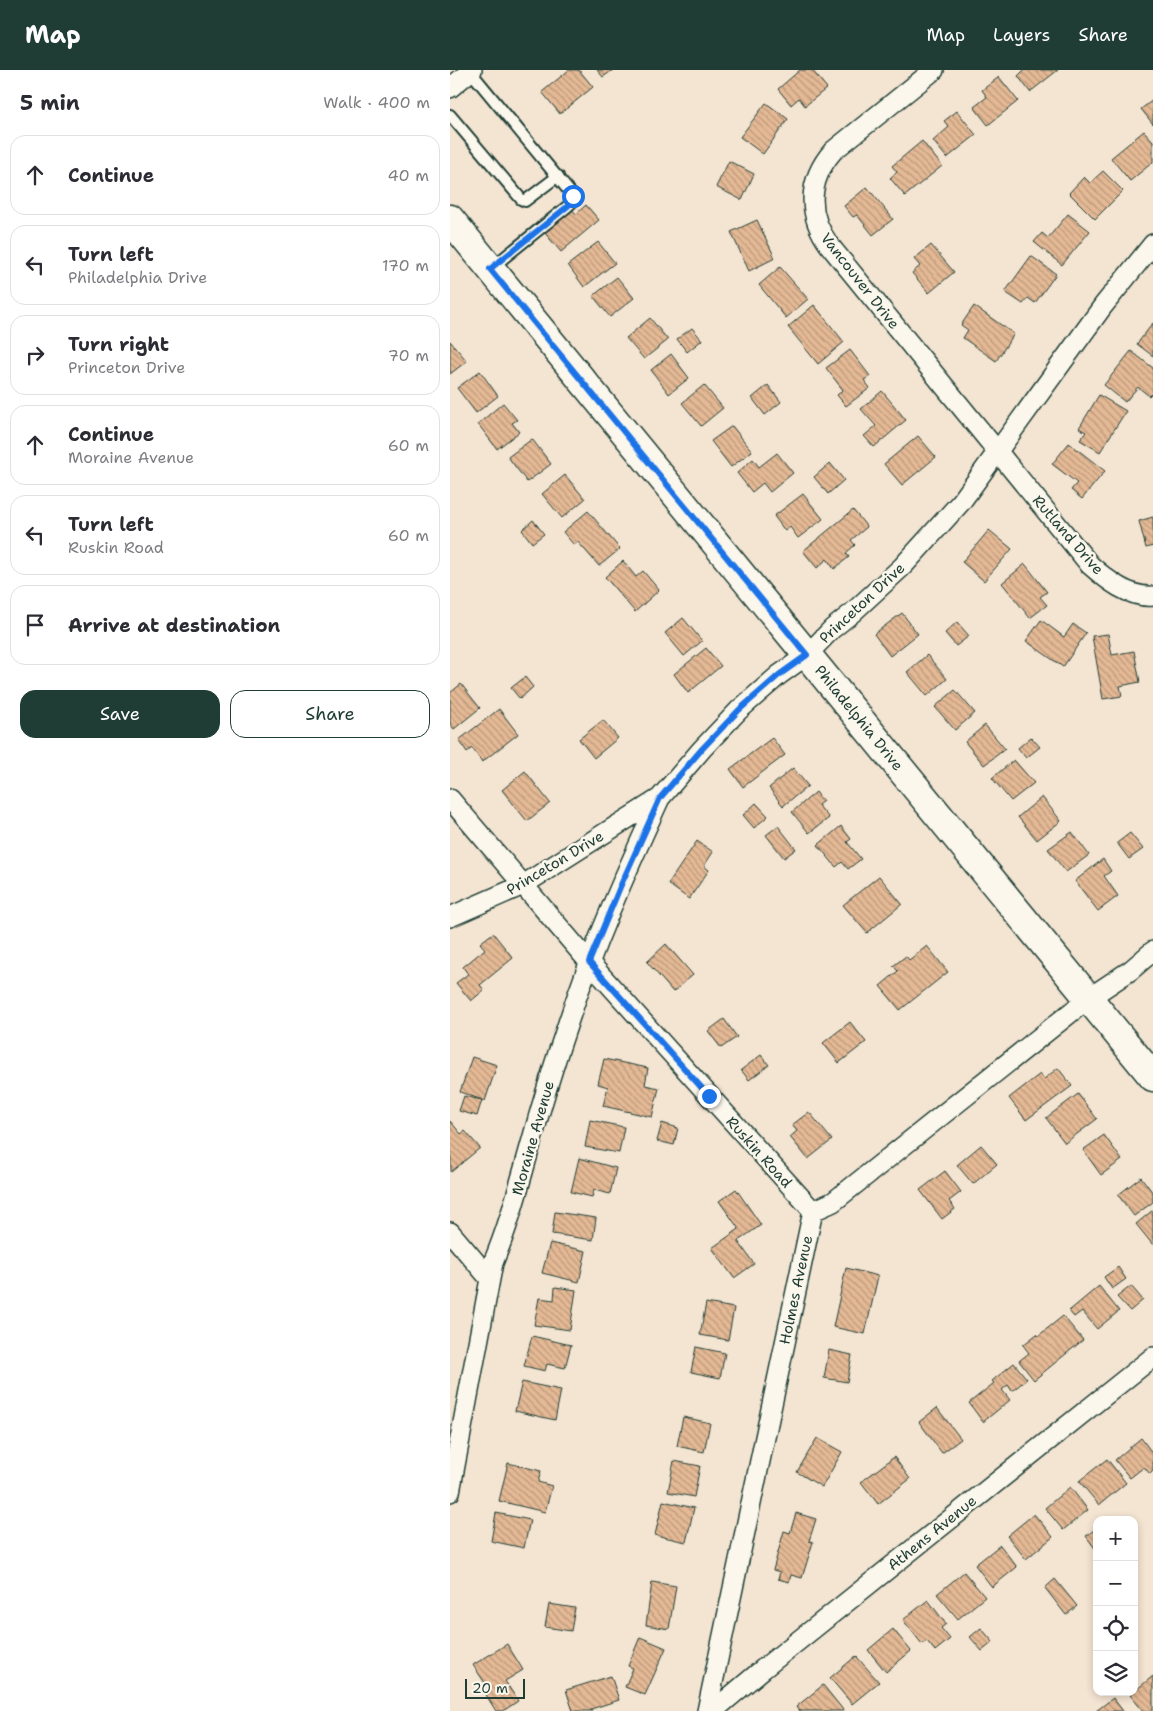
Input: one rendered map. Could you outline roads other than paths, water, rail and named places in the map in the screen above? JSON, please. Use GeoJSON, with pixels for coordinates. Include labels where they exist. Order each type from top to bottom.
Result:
{"type":"FeatureCollection","features":[{"type":"Feature","properties":{"kind":"main road","name":"Philadelphia Drive"},"geometry":{"type":"LineString","coordinates":[[450,220],[1153,1078]]}},
{"type":"Feature","properties":{"kind":"street","name":"Vancouver Drive"},"geometry":{"type":"LineString","coordinates":[[934,70],[826,158],[816,178],[812,196],[815,220],[822,236],[998,452]]}},
{"type":"Feature","properties":{"kind":"street"},"geometry":{"type":"LineString","coordinates":[[450,88],[471,71]]}},
{"type":"Feature","properties":{"kind":"street","name":"Princeton Drive"},"geometry":{"type":"LineString","coordinates":[[450,917],[523,885],[660,798],[739,710],[779,675],[807,655],[832,629],[903,566],[961,502],[1103,306],[1153,244]]}},
{"type":"Feature","properties":{"kind":"street","name":"Rutland Drive"},"geometry":{"type":"LineString","coordinates":[[998,452],[1090,565],[1105,578],[1125,590],[1153,596]]}},
{"type":"Feature","properties":{"kind":"street","name":"Ruskin Road"},"geometry":{"type":"LineString","coordinates":[[450,798],[589,962],[813,1211]]}},
{"type":"Feature","properties":{"kind":"street","name":"Moraine Avenue"},"geometry":{"type":"LineString","coordinates":[[450,1492],[493,1263],[505,1234],[562,1043],[589,962],[660,798]]}},
{"type":"Feature","properties":{"kind":"street"},"geometry":{"type":"LineString","coordinates":[[813,1211],[833,1202],[1089,998],[1131,970],[1153,951]]}},
{"type":"Feature","properties":{"kind":"street","name":"Holmes Avenue"},"geometry":{"type":"LineString","coordinates":[[707,1711],[813,1211]]}},
{"type":"Feature","properties":{"kind":"street"},"geometry":{"type":"LineString","coordinates":[[450,1232],[490,1280]]}},
{"type":"Feature","properties":{"kind":"street","name":"Athens Avenue"},"geometry":{"type":"LineString","coordinates":[[713,1711],[1153,1357]]}},
{"type":"Feature","properties":{"kind":"lane"},"geometry":{"type":"LineString","coordinates":[[471,71],[573,196],[573,201],[490,269]]}},
{"type":"Feature","properties":{"kind":"lane"},"geometry":{"type":"LineString","coordinates":[[450,115],[521,199],[526,201],[558,176]]}}]}
